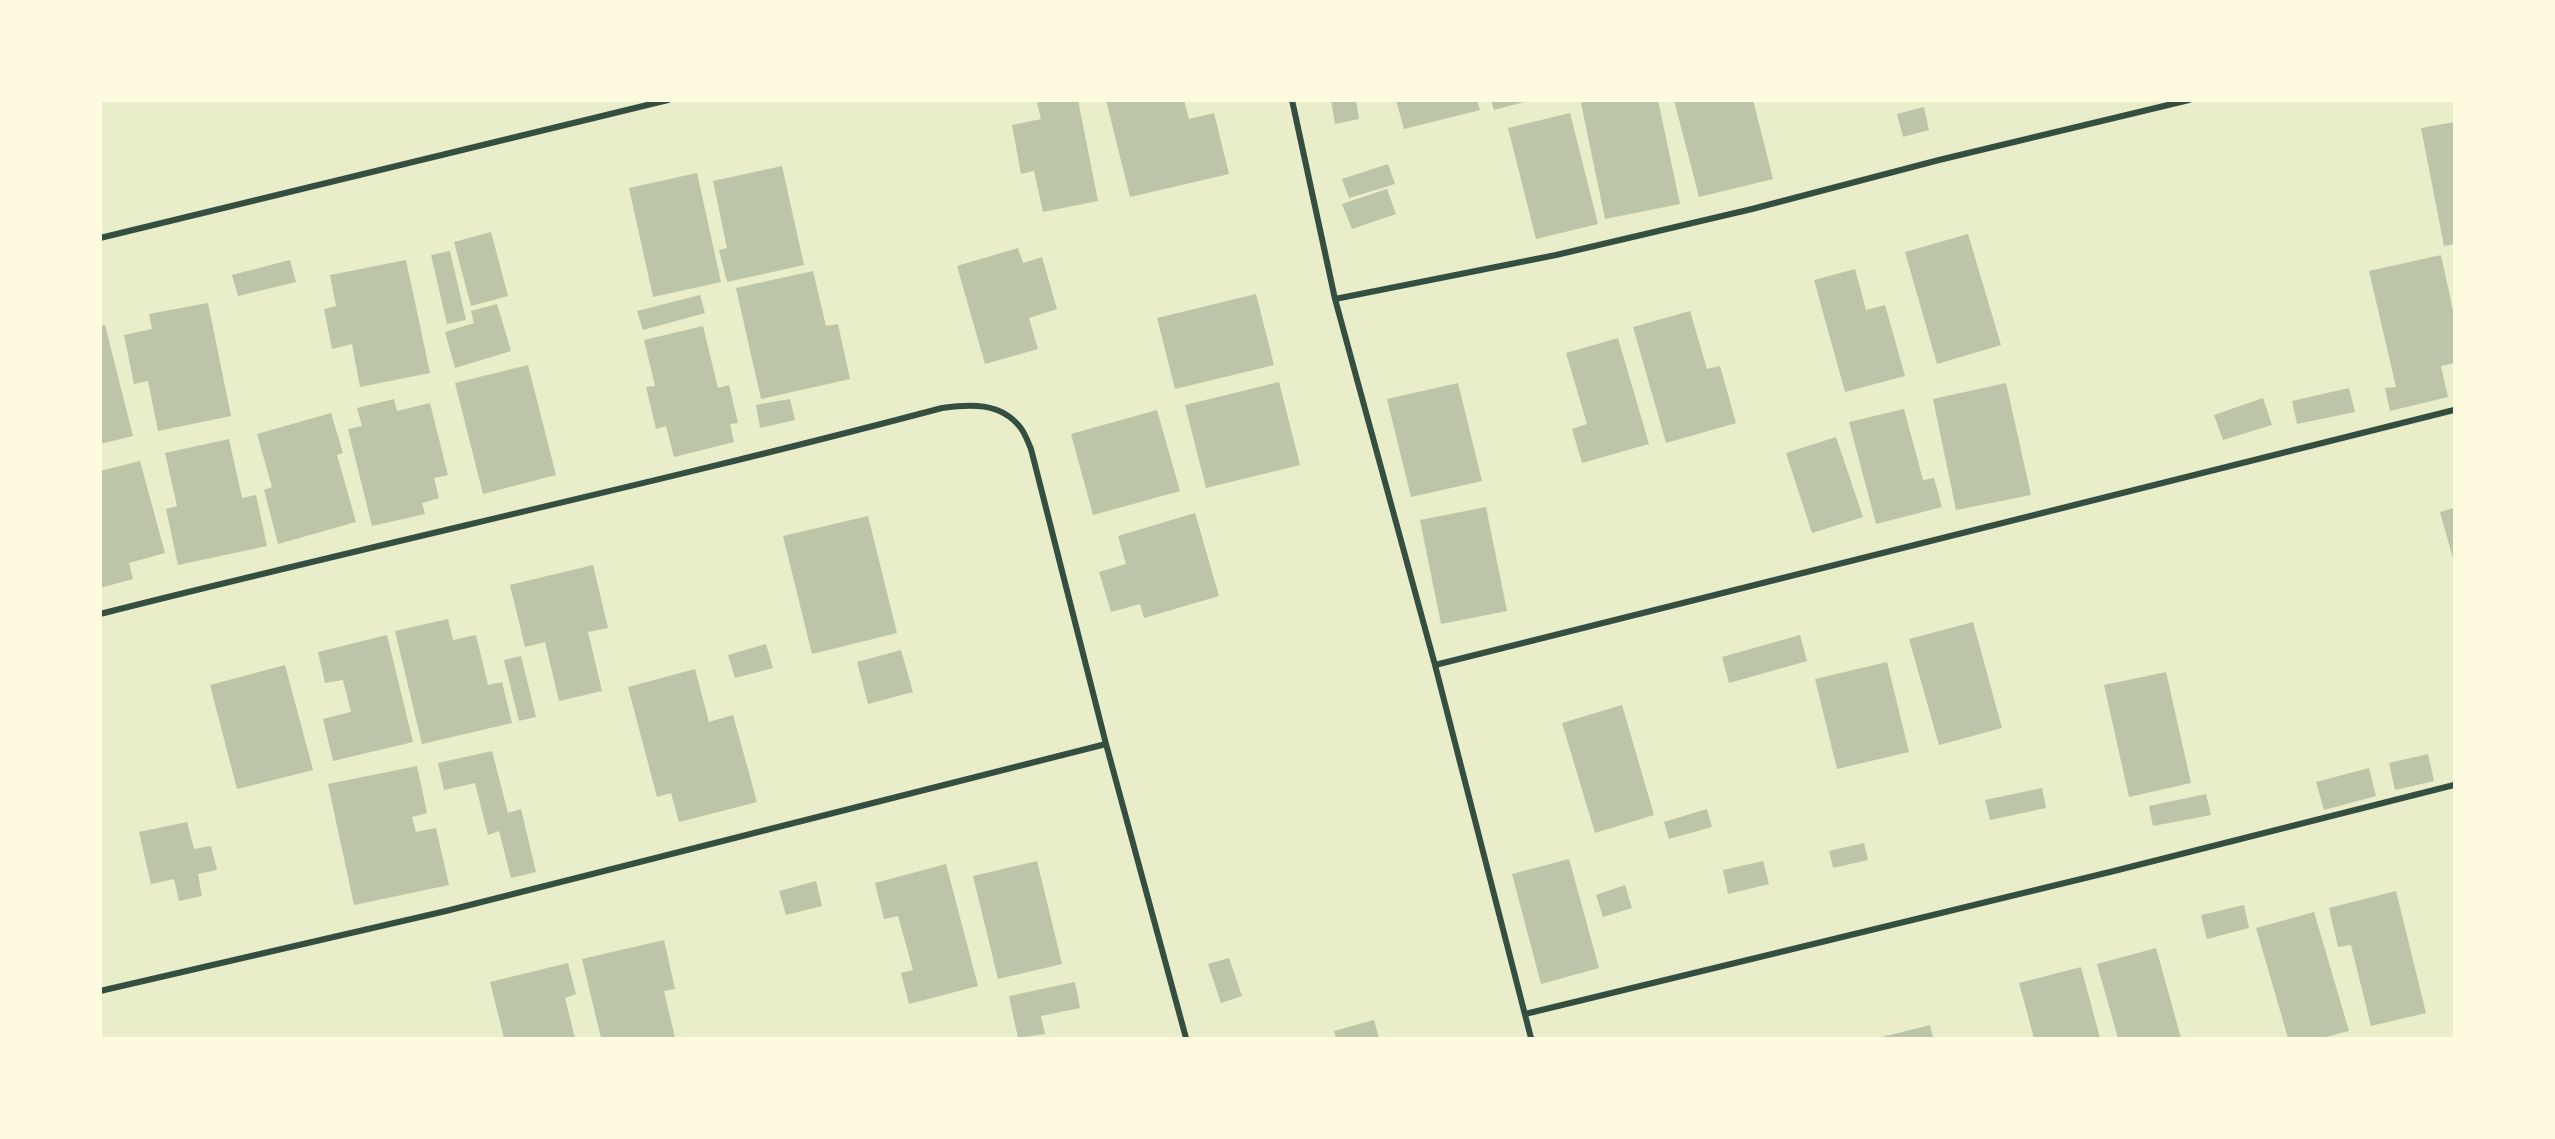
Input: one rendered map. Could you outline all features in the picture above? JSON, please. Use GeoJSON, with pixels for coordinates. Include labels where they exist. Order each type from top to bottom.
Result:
{"type":"FeatureCollection","features":[{"type":"Feature","properties":{"kind":"street"},"geometry":{"type":"LineString","coordinates":[[100,238],[668,100]]}},
{"type":"Feature","properties":{"kind":"street"},"geometry":{"type":"LineString","coordinates":[[1292,100],[1335,298],[1435,665],[1531,1038]]}},
{"type":"Feature","properties":{"kind":"street"},"geometry":{"type":"LineString","coordinates":[[1335,298],[1602,244],[2189,100]]}},
{"type":"Feature","properties":{"kind":"street"},"geometry":{"type":"LineString","coordinates":[[100,614],[646,483],[942,408],[986,405],[1004,414],[1020,427],[1031,449],[1106,744],[1186,1038]]}},
{"type":"Feature","properties":{"kind":"street"},"geometry":{"type":"LineString","coordinates":[[1435,665],[2454,410]]}},
{"type":"Feature","properties":{"kind":"street"},"geometry":{"type":"LineString","coordinates":[[100,991],[446,911],[1106,744]]}},
{"type":"Feature","properties":{"kind":"street"},"geometry":{"type":"LineString","coordinates":[[1525,1014],[2114,872],[2454,785]]}},
{"type":"Feature","properties":{"kind":"building"},"geometry":{"type":"Polygon","coordinates":[[[1050,100],[1078,100],[1098,201],[1043,212],[1034,171],[1021,174],[1012,125],[1041,119],[1037,103],[1050,100]]]}},
{"type":"Feature","properties":{"kind":"building"},"geometry":{"type":"Polygon","coordinates":[[[1106,100],[1184,100],[1189,119],[1214,113],[1229,174],[1130,197],[1106,100]]]}},
{"type":"Feature","properties":{"kind":"building"},"geometry":{"type":"Polygon","coordinates":[[[1331,100],[1356,100],[1359,119],[1335,124],[1331,100]]]}},
{"type":"Feature","properties":{"kind":"building"},"geometry":{"type":"Polygon","coordinates":[[[1396,100],[1477,100],[1480,110],[1404,129],[1396,100]]]}},
{"type":"Feature","properties":{"kind":"building"},"geometry":{"type":"Polygon","coordinates":[[[1491,100],[1528,100],[1528,101],[1494,110],[1491,100]]]}},
{"type":"Feature","properties":{"kind":"building"},"geometry":{"type":"Polygon","coordinates":[[[1595,100],[1658,100],[1680,204],[1605,219],[1581,103],[1595,100]]]}},
{"type":"Feature","properties":{"kind":"building"},"geometry":{"type":"Polygon","coordinates":[[[1674,100],[1753,100],[1773,179],[1699,197],[1674,100]]]}},
{"type":"Feature","properties":{"kind":"building"},"geometry":{"type":"Polygon","coordinates":[[[1924,107],[1929,130],[1903,137],[1897,114],[1924,107]]]}},
{"type":"Feature","properties":{"kind":"building"},"geometry":{"type":"Polygon","coordinates":[[[1570,113],[1598,224],[1536,239],[1508,128],[1570,113]]]}},
{"type":"Feature","properties":{"kind":"building"},"geometry":{"type":"Polygon","coordinates":[[[2454,122],[2454,244],[2444,246],[2421,128],[2454,122]]]}},
{"type":"Feature","properties":{"kind":"building"},"geometry":{"type":"Polygon","coordinates":[[[1388,164],[1395,184],[1349,198],[1342,179],[1388,164]]]}},
{"type":"Feature","properties":{"kind":"building"},"geometry":{"type":"Polygon","coordinates":[[[782,166],[804,265],[727,282],[719,250],[727,248],[713,181],[782,166]]]}},
{"type":"Feature","properties":{"kind":"building"},"geometry":{"type":"Polygon","coordinates":[[[697,173],[721,282],[653,297],[629,188],[697,173]]]}},
{"type":"Feature","properties":{"kind":"building"},"geometry":{"type":"Polygon","coordinates":[[[1387,189],[1396,214],[1352,229],[1342,204],[1387,189]]]}},
{"type":"Feature","properties":{"kind":"building"},"geometry":{"type":"Polygon","coordinates":[[[491,232],[508,296],[471,306],[454,242],[491,232]]]}},
{"type":"Feature","properties":{"kind":"building"},"geometry":{"type":"Polygon","coordinates":[[[1968,234],[2001,345],[1937,364],[1905,252],[1968,234]]]}},
{"type":"Feature","properties":{"kind":"building"},"geometry":{"type":"Polygon","coordinates":[[[1018,248],[1023,263],[1042,257],[1057,309],[1029,318],[1038,349],[985,364],[957,266],[1018,248]]]}},
{"type":"Feature","properties":{"kind":"building"},"geometry":{"type":"Polygon","coordinates":[[[450,251],[466,320],[447,324],[431,255],[450,251]]]}},
{"type":"Feature","properties":{"kind":"building"},"geometry":{"type":"Polygon","coordinates":[[[2441,255],[2454,315],[2454,363],[2441,366],[2448,397],[2390,411],[2385,388],[2396,387],[2369,271],[2441,255]]]}},
{"type":"Feature","properties":{"kind":"building"},"geometry":{"type":"Polygon","coordinates":[[[290,260],[296,282],[238,296],[232,275],[290,260]]]}},
{"type":"Feature","properties":{"kind":"building"},"geometry":{"type":"Polygon","coordinates":[[[406,260],[430,373],[360,387],[352,344],[332,349],[324,309],[336,306],[330,275],[406,260]]]}},
{"type":"Feature","properties":{"kind":"building"},"geometry":{"type":"Polygon","coordinates":[[[1855,269],[1866,310],[1885,305],[1905,376],[1845,392],[1814,280],[1855,269]]]}},
{"type":"Feature","properties":{"kind":"building"},"geometry":{"type":"Polygon","coordinates":[[[813,271],[826,326],[838,324],[850,379],[761,399],[736,288],[813,271]]]}},
{"type":"Feature","properties":{"kind":"building"},"geometry":{"type":"Polygon","coordinates":[[[1256,294],[1274,365],[1175,389],[1157,318],[1256,294]]]}},
{"type":"Feature","properties":{"kind":"building"},"geometry":{"type":"Polygon","coordinates":[[[700,295],[705,313],[643,330],[637,311],[700,295]]]}},
{"type":"Feature","properties":{"kind":"building"},"geometry":{"type":"Polygon","coordinates":[[[208,303],[231,416],[158,431],[148,381],[134,384],[124,335],[152,329],[149,314],[208,303]]]}},
{"type":"Feature","properties":{"kind":"building"},"geometry":{"type":"Polygon","coordinates":[[[497,304],[511,351],[455,368],[445,332],[474,323],[471,311],[497,304]]]}},
{"type":"Feature","properties":{"kind":"building"},"geometry":{"type":"Polygon","coordinates":[[[1690,311],[1707,369],[1720,366],[1736,423],[1666,443],[1633,327],[1690,311]]]}},
{"type":"Feature","properties":{"kind":"building"},"geometry":{"type":"Polygon","coordinates":[[[105,325],[133,436],[100,444],[100,326],[105,325]]]}},
{"type":"Feature","properties":{"kind":"building"},"geometry":{"type":"Polygon","coordinates":[[[703,326],[718,388],[729,385],[738,423],[730,424],[734,442],[674,457],[666,426],[656,429],[646,387],[655,386],[644,340],[703,326]]]}},
{"type":"Feature","properties":{"kind":"building"},"geometry":{"type":"Polygon","coordinates":[[[1618,338],[1649,444],[1582,463],[1572,429],[1587,424],[1566,353],[1618,338]]]}},
{"type":"Feature","properties":{"kind":"building"},"geometry":{"type":"Polygon","coordinates":[[[528,365],[556,475],[483,494],[455,383],[528,365]]]}},
{"type":"Feature","properties":{"kind":"building"},"geometry":{"type":"Polygon","coordinates":[[[1279,382],[1300,465],[1206,488],[1185,405],[1279,382]]]}},
{"type":"Feature","properties":{"kind":"building"},"geometry":{"type":"Polygon","coordinates":[[[1458,383],[1482,481],[1411,497],[1387,399],[1458,383]]]}},
{"type":"Feature","properties":{"kind":"building"},"geometry":{"type":"Polygon","coordinates":[[[2006,383],[2031,495],[1956,510],[1933,399],[2006,383]]]}},
{"type":"Feature","properties":{"kind":"building"},"geometry":{"type":"Polygon","coordinates":[[[2349,388],[2355,412],[2297,424],[2292,401],[2349,388]]]}},
{"type":"Feature","properties":{"kind":"building"},"geometry":{"type":"Polygon","coordinates":[[[2263,398],[2272,425],[2223,440],[2214,415],[2263,398]]]}},
{"type":"Feature","properties":{"kind":"building"},"geometry":{"type":"Polygon","coordinates":[[[394,399],[397,411],[430,403],[448,475],[434,478],[439,498],[422,503],[425,514],[372,526],[348,429],[362,426],[357,408],[394,399]]]}},
{"type":"Feature","properties":{"kind":"building"},"geometry":{"type":"Polygon","coordinates":[[[790,399],[795,420],[760,428],[756,405],[790,399]]]}},
{"type":"Feature","properties":{"kind":"building"},"geometry":{"type":"Polygon","coordinates":[[[1904,409],[1923,480],[1934,478],[1942,507],[1876,524],[1849,422],[1904,409]]]}},
{"type":"Feature","properties":{"kind":"building"},"geometry":{"type":"Polygon","coordinates":[[[1157,410],[1180,491],[1093,515],[1071,434],[1157,410]]]}},
{"type":"Feature","properties":{"kind":"building"},"geometry":{"type":"Polygon","coordinates":[[[331,413],[343,453],[337,455],[356,522],[278,544],[264,490],[272,487],[257,434],[331,413]]]}},
{"type":"Feature","properties":{"kind":"building"},"geometry":{"type":"Polygon","coordinates":[[[1836,437],[1863,517],[1812,533],[1786,453],[1836,437]]]}},
{"type":"Feature","properties":{"kind":"building"},"geometry":{"type":"Polygon","coordinates":[[[229,439],[242,498],[256,495],[267,546],[178,565],[166,509],[177,506],[165,453],[229,439]]]}},
{"type":"Feature","properties":{"kind":"building"},"geometry":{"type":"Polygon","coordinates":[[[140,461],[165,553],[129,563],[133,579],[100,588],[100,471],[140,461]]]}},
{"type":"Feature","properties":{"kind":"building"},"geometry":{"type":"Polygon","coordinates":[[[1486,507],[1507,611],[1441,624],[1420,520],[1486,507]]]}},
{"type":"Feature","properties":{"kind":"building"},"geometry":{"type":"Polygon","coordinates":[[[2454,508],[2454,562],[2440,512],[2454,508]]]}},
{"type":"Feature","properties":{"kind":"building"},"geometry":{"type":"Polygon","coordinates":[[[1195,513],[1219,596],[1144,618],[1140,604],[1111,612],[1099,572],[1126,564],[1118,536],[1195,513]]]}},
{"type":"Feature","properties":{"kind":"building"},"geometry":{"type":"Polygon","coordinates":[[[868,516],[897,633],[812,654],[783,536],[868,516]]]}},
{"type":"Feature","properties":{"kind":"building"},"geometry":{"type":"Polygon","coordinates":[[[593,565],[608,628],[588,632],[602,691],[559,701],[545,642],[525,647],[510,585],[593,565]]]}},
{"type":"Feature","properties":{"kind":"building"},"geometry":{"type":"Polygon","coordinates":[[[448,619],[453,640],[476,635],[488,685],[502,682],[512,723],[422,744],[395,631],[448,619]]]}},
{"type":"Feature","properties":{"kind":"building"},"geometry":{"type":"Polygon","coordinates":[[[1973,622],[2002,728],[1939,745],[1909,639],[1973,622]]]}},
{"type":"Feature","properties":{"kind":"building"},"geometry":{"type":"Polygon","coordinates":[[[387,635],[413,742],[333,761],[323,719],[351,712],[343,680],[325,683],[318,652],[387,635]]]}},
{"type":"Feature","properties":{"kind":"building"},"geometry":{"type":"Polygon","coordinates":[[[1800,635],[1807,661],[1729,683],[1722,657],[1800,635]]]}},
{"type":"Feature","properties":{"kind":"building"},"geometry":{"type":"Polygon","coordinates":[[[766,644],[773,668],[735,678],[728,655],[766,644]]]}},
{"type":"Feature","properties":{"kind":"building"},"geometry":{"type":"Polygon","coordinates":[[[901,650],[913,692],[868,704],[857,662],[901,650]]]}},
{"type":"Feature","properties":{"kind":"building"},"geometry":{"type":"Polygon","coordinates":[[[521,656],[536,717],[519,721],[504,660],[521,656]]]}},
{"type":"Feature","properties":{"kind":"building"},"geometry":{"type":"Polygon","coordinates":[[[1887,662],[1909,752],[1837,769],[1815,679],[1887,662]]]}},
{"type":"Feature","properties":{"kind":"building"},"geometry":{"type":"Polygon","coordinates":[[[285,665],[313,770],[237,789],[210,685],[285,665]]]}},
{"type":"Feature","properties":{"kind":"building"},"geometry":{"type":"Polygon","coordinates":[[[695,669],[709,722],[733,715],[757,802],[679,822],[671,793],[657,797],[628,687],[695,669]]]}},
{"type":"Feature","properties":{"kind":"building"},"geometry":{"type":"Polygon","coordinates":[[[2166,672],[2191,783],[2129,797],[2104,685],[2166,672]]]}},
{"type":"Feature","properties":{"kind":"building"},"geometry":{"type":"Polygon","coordinates":[[[1622,705],[1654,815],[1595,833],[1562,723],[1622,705]]]}},
{"type":"Feature","properties":{"kind":"building"},"geometry":{"type":"Polygon","coordinates":[[[492,751],[508,813],[521,809],[536,872],[511,878],[499,831],[488,835],[475,783],[444,790],[438,763],[492,751]]]}},
{"type":"Feature","properties":{"kind":"building"},"geometry":{"type":"Polygon","coordinates":[[[2428,754],[2434,781],[2395,790],[2389,763],[2428,754]]]}},
{"type":"Feature","properties":{"kind":"building"},"geometry":{"type":"Polygon","coordinates":[[[417,766],[427,813],[412,817],[416,832],[436,828],[449,885],[354,905],[328,784],[417,766]]]}},
{"type":"Feature","properties":{"kind":"building"},"geometry":{"type":"Polygon","coordinates":[[[2369,768],[2376,796],[2324,810],[2316,782],[2369,768]]]}},
{"type":"Feature","properties":{"kind":"building"},"geometry":{"type":"Polygon","coordinates":[[[2042,788],[2046,808],[1990,820],[1985,800],[2042,788]]]}},
{"type":"Feature","properties":{"kind":"building"},"geometry":{"type":"Polygon","coordinates":[[[2206,794],[2211,815],[2153,826],[2149,806],[2206,794]]]}},
{"type":"Feature","properties":{"kind":"building"},"geometry":{"type":"Polygon","coordinates":[[[1707,809],[1712,827],[1669,839],[1664,822],[1707,809]]]}},
{"type":"Feature","properties":{"kind":"building"},"geometry":{"type":"Polygon","coordinates":[[[187,822],[194,849],[211,846],[217,870],[198,874],[202,896],[179,901],[174,879],[151,884],[139,832],[187,822]]]}},
{"type":"Feature","properties":{"kind":"building"},"geometry":{"type":"Polygon","coordinates":[[[1864,843],[1868,860],[1833,868],[1829,851],[1864,843]]]}},
{"type":"Feature","properties":{"kind":"building"},"geometry":{"type":"Polygon","coordinates":[[[1569,859],[1599,968],[1541,984],[1512,874],[1569,859]]]}},
{"type":"Feature","properties":{"kind":"building"},"geometry":{"type":"Polygon","coordinates":[[[1037,861],[1062,964],[998,979],[973,876],[1037,861]]]}},
{"type":"Feature","properties":{"kind":"building"},"geometry":{"type":"Polygon","coordinates":[[[1763,861],[1769,884],[1728,894],[1723,870],[1763,861]]]}},
{"type":"Feature","properties":{"kind":"building"},"geometry":{"type":"Polygon","coordinates":[[[946,864],[978,986],[909,1004],[901,973],[913,970],[898,916],[884,919],[875,883],[946,864]]]}},
{"type":"Feature","properties":{"kind":"building"},"geometry":{"type":"Polygon","coordinates":[[[816,881],[822,906],[786,915],[779,891],[816,881]]]}},
{"type":"Feature","properties":{"kind":"building"},"geometry":{"type":"Polygon","coordinates":[[[1625,885],[1632,908],[1603,917],[1596,895],[1625,885]]]}},
{"type":"Feature","properties":{"kind":"building"},"geometry":{"type":"Polygon","coordinates":[[[2396,891],[2426,1013],[2371,1026],[2351,945],[2338,947],[2329,908],[2396,891]]]}},
{"type":"Feature","properties":{"kind":"building"},"geometry":{"type":"Polygon","coordinates":[[[2244,905],[2249,928],[2207,939],[2201,915],[2244,905]]]}},
{"type":"Feature","properties":{"kind":"building"},"geometry":{"type":"Polygon","coordinates":[[[2314,912],[2349,1031],[2322,1038],[2288,1038],[2256,928],[2314,912]]]}},
{"type":"Feature","properties":{"kind":"building"},"geometry":{"type":"Polygon","coordinates":[[[664,940],[675,989],[664,991],[675,1038],[601,1038],[582,959],[664,940]]]}},
{"type":"Feature","properties":{"kind":"building"},"geometry":{"type":"Polygon","coordinates":[[[2156,948],[2181,1038],[2118,1038],[2097,964],[2156,948]]]}},
{"type":"Feature","properties":{"kind":"building"},"geometry":{"type":"Polygon","coordinates":[[[1229,958],[1242,996],[1221,1003],[1208,964],[1229,958]]]}},
{"type":"Feature","properties":{"kind":"building"},"geometry":{"type":"Polygon","coordinates":[[[568,963],[576,994],[565,998],[575,1038],[504,1038],[490,982],[568,963]]]}},
{"type":"Feature","properties":{"kind":"building"},"geometry":{"type":"Polygon","coordinates":[[[2081,967],[2100,1038],[2034,1038],[2019,983],[2081,967]]]}},
{"type":"Feature","properties":{"kind":"building"},"geometry":{"type":"Polygon","coordinates":[[[1075,982],[1080,1008],[1041,1016],[1045,1034],[1018,1038],[1009,996],[1075,982]]]}},
{"type":"Feature","properties":{"kind":"building"},"geometry":{"type":"Polygon","coordinates":[[[1374,1020],[1379,1038],[1336,1038],[1334,1031],[1374,1020]]]}},
{"type":"Feature","properties":{"kind":"building"},"geometry":{"type":"Polygon","coordinates":[[[1930,1025],[1933,1038],[1878,1038],[1930,1025]]]}}]}
